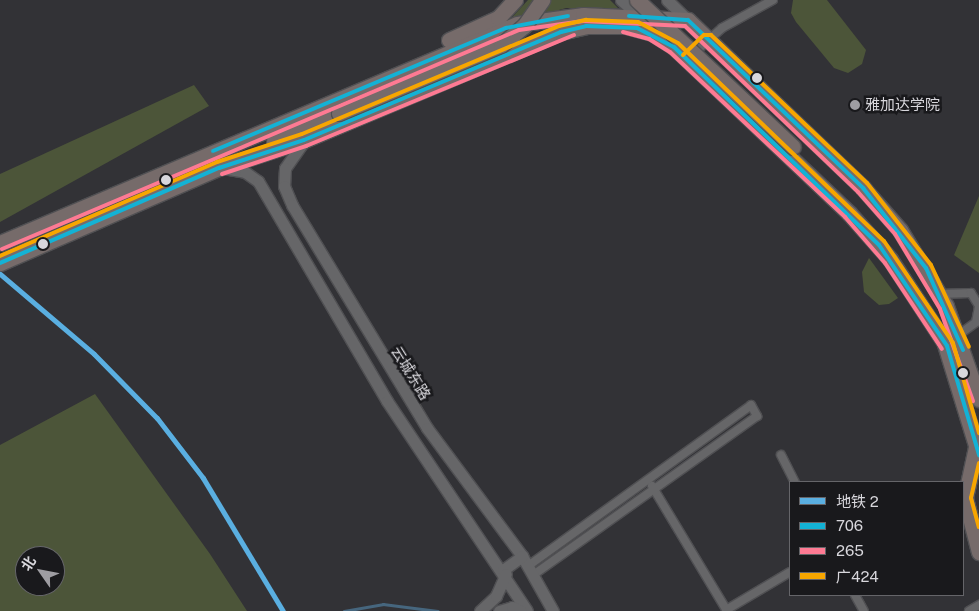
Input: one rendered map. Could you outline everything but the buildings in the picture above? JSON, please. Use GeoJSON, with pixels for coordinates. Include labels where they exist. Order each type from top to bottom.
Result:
{"type":"FeatureCollection","features":[{"type":"Feature","properties":{"kind":"highway"},"geometry":{"type":"LineString","coordinates":[[346,93],[405,60],[498,18],[515,0]]}},
{"type":"Feature","properties":{"kind":"highway"},"geometry":{"type":"LineString","coordinates":[[0,263],[501,45],[524,26],[542,0]]}},
{"type":"Feature","properties":{"kind":"highway"},"geometry":{"type":"LineString","coordinates":[[626,26],[640,17],[648,0],[796,144],[884,236],[916,282],[952,341],[979,399]]}},
{"type":"Feature","properties":{"kind":"highway"},"geometry":{"type":"LineString","coordinates":[[628,1],[874,213],[939,294]]}},
{"type":"Feature","properties":{"kind":"highway"},"geometry":{"type":"LineString","coordinates":[[0,243],[346,93],[483,37],[547,18],[640,17],[688,20],[877,202],[918,256],[939,294],[978,451],[965,498],[979,552]]}},
{"type":"Feature","properties":{"kind":"highway"},"geometry":{"type":"LineString","coordinates":[[219,168],[304,140],[574,29],[626,26],[652,33],[674,47],[860,224],[890,259],[952,341]]}},
{"type":"Feature","properties":{"kind":"highway"},"geometry":{"type":"LineString","coordinates":[[483,37],[498,45],[491,62]]}},
{"type":"Feature","properties":{"kind":"main road"},"geometry":{"type":"LineString","coordinates":[[668,0],[688,20]]}},
{"type":"Feature","properties":{"kind":"main road"},"geometry":{"type":"LineString","coordinates":[[628,1],[640,17],[674,47]]}},
{"type":"Feature","properties":{"kind":"main road","name":"云城东路"},"geometry":{"type":"LineString","coordinates":[[304,140],[284,171],[292,205],[428,428],[527,566],[553,611]]}},
{"type":"Feature","properties":{"kind":"main road"},"geometry":{"type":"LineString","coordinates":[[219,168],[252,176],[406,431],[504,572],[527,611]]}},
{"type":"Feature","properties":{"kind":"main road"},"geometry":{"type":"LineString","coordinates":[[277,215],[278,206],[292,205]]}},
{"type":"Feature","properties":{"kind":"main road"},"geometry":{"type":"LineString","coordinates":[[504,572],[527,566]]}},
{"type":"Feature","properties":{"kind":"main road"},"geometry":{"type":"LineString","coordinates":[[481,610],[499,592],[504,572]]}},
{"type":"Feature","properties":{"kind":"main road"},"geometry":{"type":"LineString","coordinates":[[499,611],[512,607],[521,611]]}},
{"type":"Feature","properties":{"kind":"street"},"geometry":{"type":"LineString","coordinates":[[687,60],[708,40],[773,0]]}},
{"type":"Feature","properties":{"kind":"street"},"geometry":{"type":"LineString","coordinates":[[939,294],[971,293],[979,301],[976,322],[952,341]]}},
{"type":"Feature","properties":{"kind":"street"},"geometry":{"type":"LineString","coordinates":[[751,406],[756,416],[654,489],[527,566],[648,480],[751,406]]}},
{"type":"Feature","properties":{"kind":"street"},"geometry":{"type":"LineString","coordinates":[[781,455],[794,481]]}},
{"type":"Feature","properties":{"kind":"street"},"geometry":{"type":"LineString","coordinates":[[648,480],[727,611],[789,573]]}},
{"type":"Feature","properties":{"kind":"street"},"geometry":{"type":"LineString","coordinates":[[856,596],[864,611]]}},
{"type":"Feature","properties":{"kind":"street"},"geometry":{"type":"LineString","coordinates":[[968,611],[979,605]]}},
{"type":"Feature","properties":{"kind":"green space"},"geometry":{"type":"Polygon","coordinates":[[[528,0],[610,0],[618,8],[566,8],[504,26],[528,0]]]}},
{"type":"Feature","properties":{"kind":"green space"},"geometry":{"type":"Polygon","coordinates":[[[793,0],[827,0],[866,50],[862,64],[848,73],[834,68],[796,22],[791,13],[793,0]]]}},
{"type":"Feature","properties":{"kind":"green space"},"geometry":{"type":"Polygon","coordinates":[[[194,85],[209,106],[0,222],[0,174],[194,85]]]}},
{"type":"Feature","properties":{"kind":"green space"},"geometry":{"type":"Polygon","coordinates":[[[979,196],[979,273],[954,255],[979,196]]]}},
{"type":"Feature","properties":{"kind":"green space"},"geometry":{"type":"Polygon","coordinates":[[[869,258],[898,298],[889,304],[879,305],[864,292],[862,272],[869,258]]]}},
{"type":"Feature","properties":{"kind":"green space"},"geometry":{"type":"Polygon","coordinates":[[[95,394],[210,554],[247,611],[0,611],[0,445],[95,394]]]}},
{"type":"Feature","properties":{"kind":"waterway"},"geometry":{"type":"LineString","coordinates":[[344,611],[383,604],[438,611]]}},
{"type":"Feature","properties":{"kind":"metro line","name":"2"},"geometry":{"type":"LineString","coordinates":[[0,274],[94,354],[157,418],[203,478],[283,611]]}},
{"type":"Feature","properties":{"kind":"transit line","name":"706"},"geometry":{"type":"LineString","coordinates":[[213,151],[506,28],[568,16]]}},
{"type":"Feature","properties":{"kind":"transit line","name":"706"},"geometry":{"type":"LineString","coordinates":[[629,16],[688,20],[863,188],[926,268],[963,350]]}},
{"type":"Feature","properties":{"kind":"transit line","name":"广424"},"geometry":{"type":"LineString","coordinates":[[0,256],[217,162],[302,134],[559,26],[586,20],[638,22],[678,43],[884,241],[953,343],[979,433]]}},
{"type":"Feature","properties":{"kind":"transit line","name":"265"},"geometry":{"type":"LineString","coordinates":[[2,249],[519,30],[583,21],[685,26],[858,192],[895,234],[940,309],[973,401]]}},
{"type":"Feature","properties":{"kind":"transit line","name":"706"},"geometry":{"type":"LineString","coordinates":[[0,263],[219,168],[304,140],[561,32],[586,26],[637,28],[674,47],[879,245],[947,346],[979,455]]}},
{"type":"Feature","properties":{"kind":"transit line","name":"265"},"geometry":{"type":"LineString","coordinates":[[623,32],[649,39],[670,52],[845,217],[885,263],[942,349]]}},
{"type":"Feature","properties":{"kind":"transit line","name":"265"},"geometry":{"type":"LineString","coordinates":[[222,174],[306,146],[574,35]]}},
{"type":"Feature","properties":{"kind":"transit line","name":"广424"},"geometry":{"type":"LineString","coordinates":[[683,55],[704,35],[711,35],[867,183],[931,265],[969,347]]}},
{"type":"Feature","properties":{"kind":"transit line","name":"广424"},"geometry":{"type":"LineString","coordinates":[[979,463],[971,498],[979,527]]}},
{"type":"Feature","properties":{"kind":"place","name":"雅加达学院"},"geometry":{"type":"Point","coordinates":[855,105]}}]}
